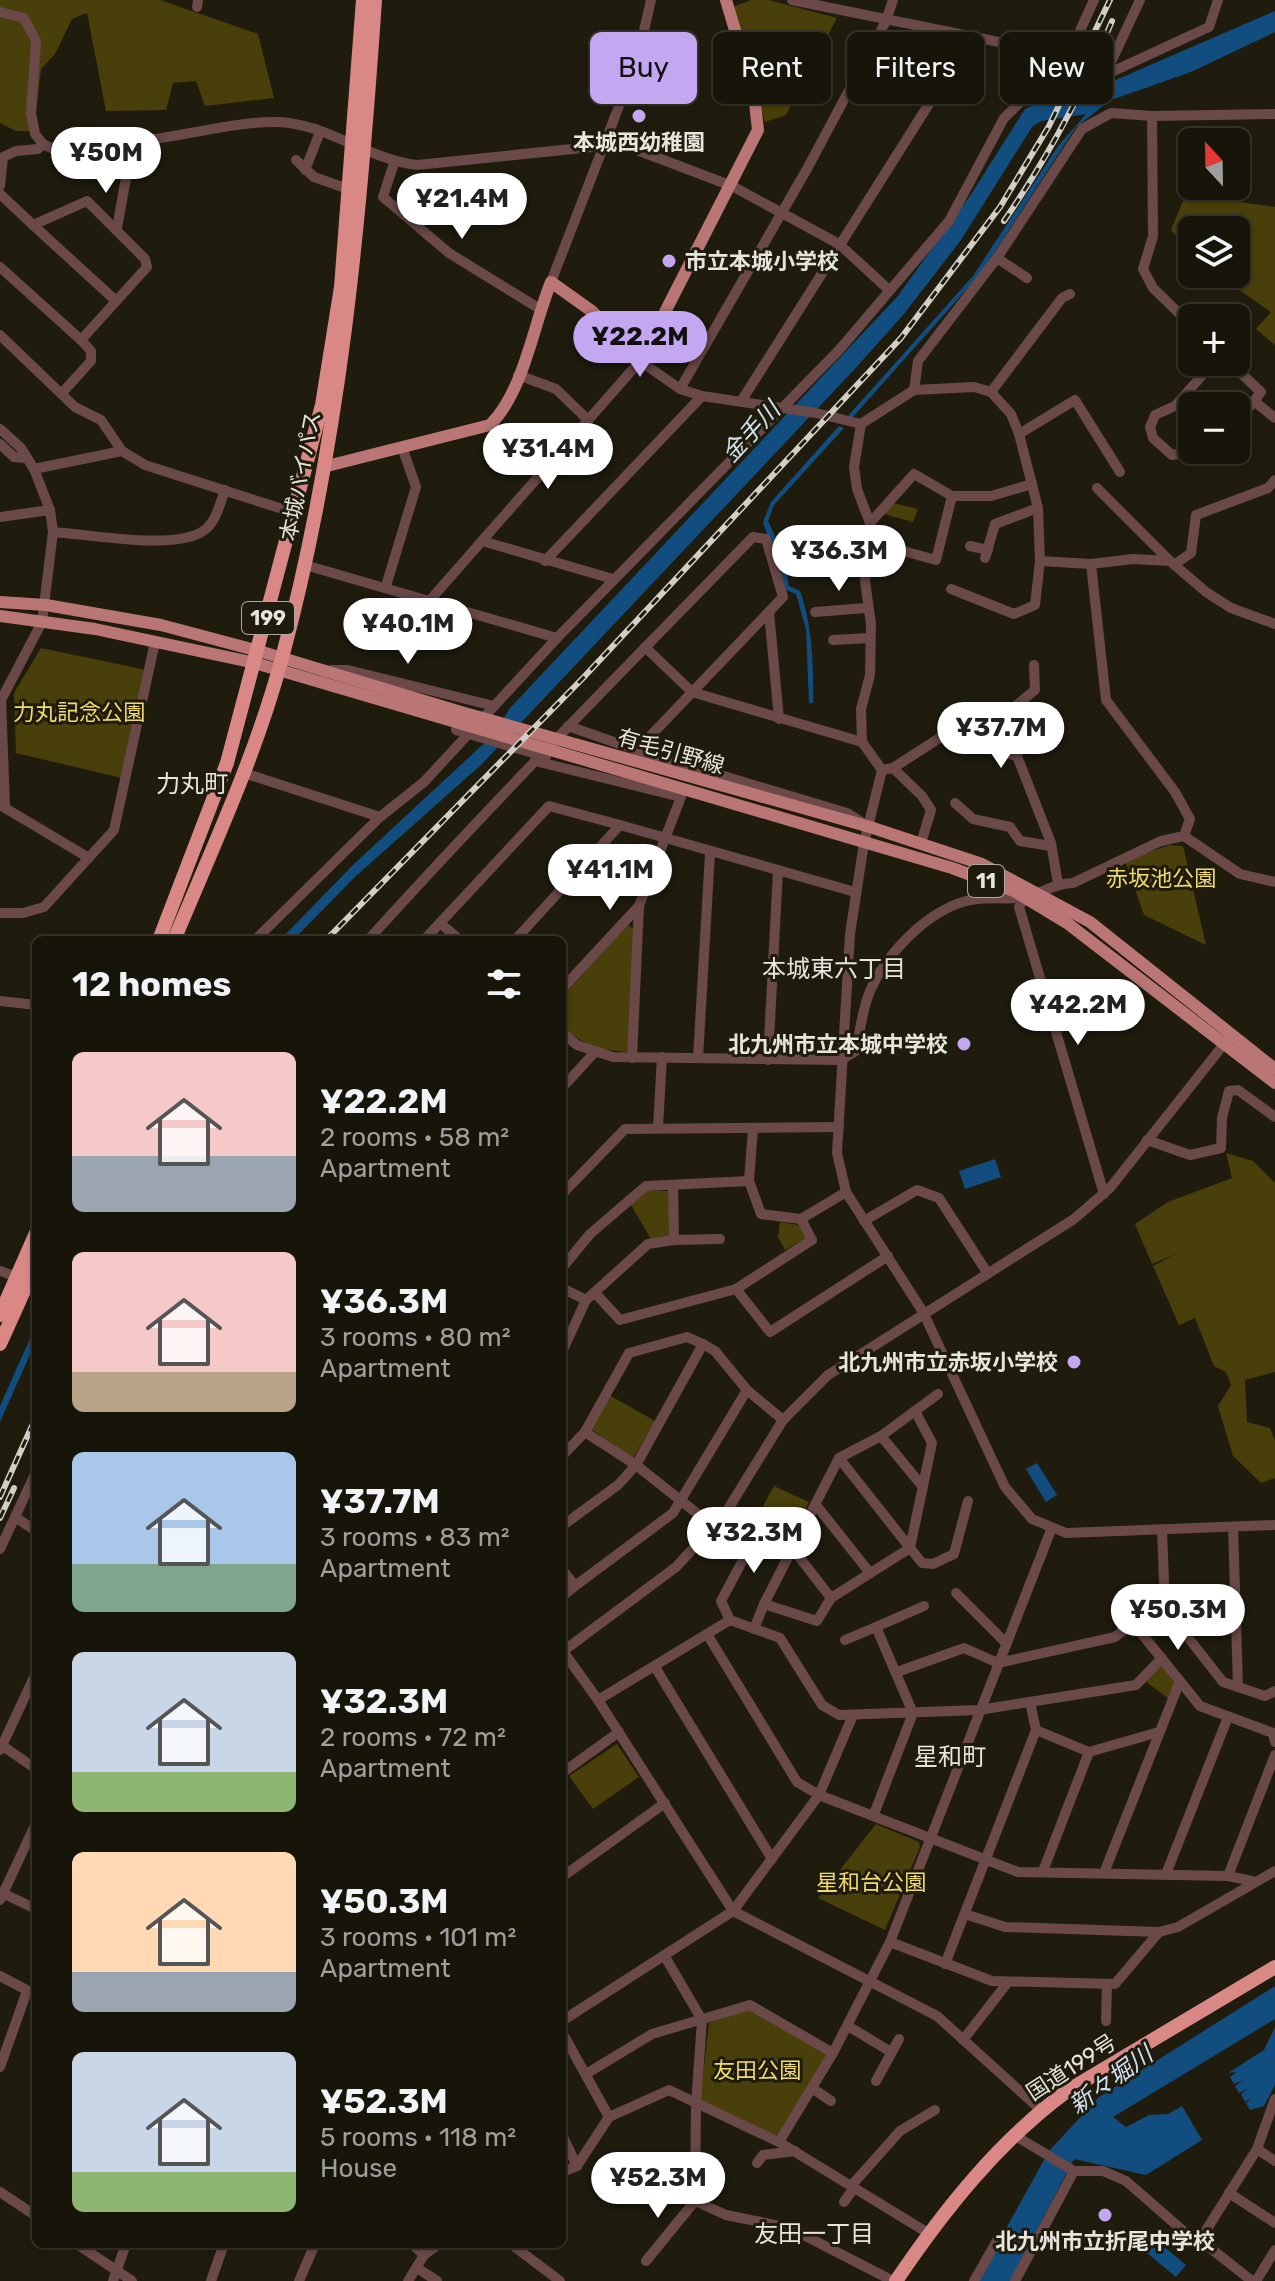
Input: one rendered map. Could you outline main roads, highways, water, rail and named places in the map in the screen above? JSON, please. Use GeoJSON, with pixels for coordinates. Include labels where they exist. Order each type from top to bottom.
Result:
{"type":"FeatureCollection","features":[{"type":"Feature","properties":{"kind":"highway","name":"本城バイパス"},"geometry":{"type":"LineString","coordinates":[[176,936],[244,773],[280,664],[327,466],[352,288],[363,0]]}},
{"type":"Feature","properties":{"kind":"highway","name":"本城バイパス"},"geometry":{"type":"LineString","coordinates":[[161,936],[227,763],[322,405],[341,287],[348,189],[358,146],[375,0]]}},
{"type":"Feature","properties":{"kind":"highway"},"geometry":{"type":"LineString","coordinates":[[0,1344],[32,1247]]}},
{"type":"Feature","properties":{"kind":"highway"},"geometry":{"type":"LineString","coordinates":[[0,1315],[32,1268]]}},
{"type":"Feature","properties":{"kind":"highway","name":"国道199号"},"geometry":{"type":"LineString","coordinates":[[894,2281],[928,2233],[1014,2135],[1041,2110],[1067,2091],[1275,1967]]}},
{"type":"Feature","properties":{"kind":"main road"},"geometry":{"type":"LineString","coordinates":[[327,466],[403,450],[490,425],[500,416],[518,375],[551,282],[593,312],[640,361],[752,147],[759,119],[728,0]]}},
{"type":"Feature","properties":{"kind":"main road","name":"有毛引野線"},"geometry":{"type":"LineString","coordinates":[[0,602],[46,605],[161,625],[459,723],[870,827],[982,864],[1038,892],[1121,944],[1275,1083]]}},
{"type":"Feature","properties":{"kind":"main road","name":"有毛引野線"},"geometry":{"type":"LineString","coordinates":[[0,616],[257,657]]}},
{"type":"Feature","properties":{"kind":"main road","name":"有毛引野線"},"geometry":{"type":"LineString","coordinates":[[280,664],[317,670],[459,723]]}},
{"type":"Feature","properties":{"kind":"main road","name":"有毛引野線"},"geometry":{"type":"LineString","coordinates":[[651,773],[682,793],[937,863],[1025,897],[1275,1069]]}},
{"type":"Feature","properties":{"kind":"water"},"geometry":{"type":"Polygon","coordinates":[[[1275,11],[1275,32],[1191,72],[1113,99],[1113,81],[1275,11]]]}},
{"type":"Feature","properties":{"kind":"water"},"geometry":{"type":"Polygon","coordinates":[[[1035,104],[1106,104],[1076,127],[981,273],[852,418],[847,417],[973,276],[1058,146],[1086,114],[1041,121],[1032,127],[961,240],[904,314],[852,372],[482,764],[356,876],[297,936],[284,936],[354,864],[493,735],[510,708],[897,297],[970,196],[1025,109],[1035,104]]]}},
{"type":"Feature","properties":{"kind":"water"},"geometry":{"type":"Polygon","coordinates":[[[839,426],[844,428],[774,505],[768,521],[782,552],[789,586],[800,591],[807,617],[813,676],[813,703],[809,703],[806,629],[796,594],[786,590],[763,522],[771,502],[839,426]]]}},
{"type":"Feature","properties":{"kind":"water"},"geometry":{"type":"Polygon","coordinates":[[[995,1159],[1001,1177],[965,1189],[959,1171],[995,1159]]]}},
{"type":"Feature","properties":{"kind":"water"},"geometry":{"type":"Polygon","coordinates":[[[32,1334],[32,1350],[0,1422],[0,1406],[32,1334]]]}},
{"type":"Feature","properties":{"kind":"water"},"geometry":{"type":"Polygon","coordinates":[[[1037,1463],[1057,1495],[1046,1502],[1026,1469],[1037,1463]]]}},
{"type":"Feature","properties":{"kind":"water"},"geometry":{"type":"Polygon","coordinates":[[[1275,1986],[1275,2019],[1113,2117],[1126,2127],[1149,2115],[1168,2114],[1182,2106],[1202,2140],[1146,2175],[1074,2159],[1010,2281],[977,2281],[1049,2151],[1099,2097],[1275,1986]]]}},
{"type":"Feature","properties":{"kind":"water"},"geometry":{"type":"Polygon","coordinates":[[[1275,2027],[1275,2085],[1264,2106],[1250,2110],[1246,2103],[1253,2097],[1245,2102],[1241,2094],[1248,2089],[1239,2093],[1235,2086],[1243,2080],[1234,2084],[1230,2077],[1237,2072],[1228,2073],[1264,2050],[1275,2027]]]}},
{"type":"Feature","properties":{"kind":"water"},"geometry":{"type":"Polygon","coordinates":[[[1157,2241],[1186,2265],[1176,2277],[1147,2253],[1157,2241]]]}},
{"type":"Feature","properties":{"kind":"railway"},"geometry":{"type":"LineString","coordinates":[[330,936],[583,678],[901,338],[1000,207],[1049,126],[1110,0]]}},
{"type":"Feature","properties":{"kind":"railway"},"geometry":{"type":"LineString","coordinates":[[1004,221],[1064,124],[1112,21]]}},
{"type":"Feature","properties":{"kind":"railway"},"geometry":{"type":"LineString","coordinates":[[0,1497],[32,1426]]}},
{"type":"Feature","properties":{"kind":"railway"},"geometry":{"type":"LineString","coordinates":[[0,1518],[14,1488]]}},
{"type":"Feature","properties":{"kind":"place","name":"本城西幼稚園"},"geometry":{"type":"Point","coordinates":[639,116]}},
{"type":"Feature","properties":{"kind":"place","name":"市立本城小学校"},"geometry":{"type":"Point","coordinates":[669,261]}},
{"type":"Feature","properties":{"kind":"place","name":"北九州市立本城中学校"},"geometry":{"type":"Point","coordinates":[964,1044]}},
{"type":"Feature","properties":{"kind":"place","name":"北九州市立赤坂小学校"},"geometry":{"type":"Point","coordinates":[1074,1362]}},
{"type":"Feature","properties":{"kind":"place","name":"北九州市立折尾中学校"},"geometry":{"type":"Point","coordinates":[1105,2215]}},
{"type":"Feature","properties":{"kind":"district","name":"力丸町"},"geometry":{"type":"Point","coordinates":[192,784]}},
{"type":"Feature","properties":{"kind":"district","name":"本城東六丁目"},"geometry":{"type":"Point","coordinates":[834,969]}},
{"type":"Feature","properties":{"kind":"district","name":"星和町"},"geometry":{"type":"Point","coordinates":[950,1757]}},
{"type":"Feature","properties":{"kind":"district","name":"友田一丁目"},"geometry":{"type":"Point","coordinates":[814,2234]}},
{"type":"Feature","properties":{"kind":"water label","name":"金手川"},"geometry":{"type":"Point","coordinates":[751,432]}},
{"type":"Feature","properties":{"kind":"water label","name":"新々堀川"},"geometry":{"type":"Point","coordinates":[1111,2080]}},
{"type":"Feature","properties":{"kind":"park label","name":"力丸記念公園"},"geometry":{"type":"Point","coordinates":[79,712]}},
{"type":"Feature","properties":{"kind":"park label","name":"赤坂池公園"},"geometry":{"type":"Point","coordinates":[1161,878]}},
{"type":"Feature","properties":{"kind":"park label","name":"星和台公園"},"geometry":{"type":"Point","coordinates":[871,1882]}},
{"type":"Feature","properties":{"kind":"park label","name":"友田公園"},"geometry":{"type":"Point","coordinates":[757,2070]}}]}
